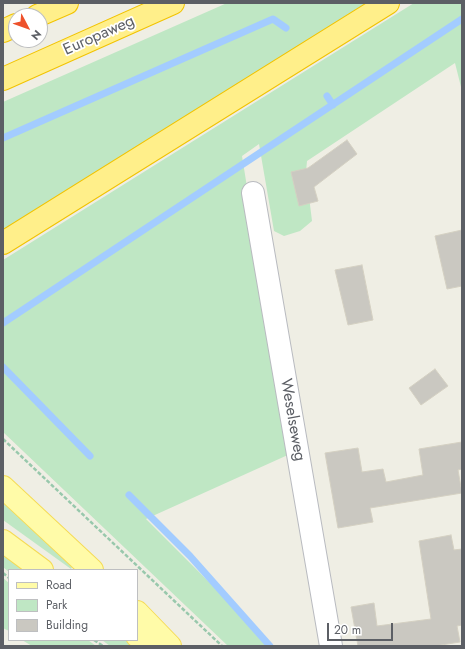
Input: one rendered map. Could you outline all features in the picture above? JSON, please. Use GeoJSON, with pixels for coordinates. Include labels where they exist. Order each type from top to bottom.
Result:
{"type":"FeatureCollection","features":[{"type":"Feature","properties":{"kind":"highway"},"geometry":{"type":"LineString","coordinates":[[48,11],[67,3]]}},
{"type":"Feature","properties":{"kind":"highway","name":"Europaweg"},"geometry":{"type":"LineString","coordinates":[[3,79],[173,3]]}},
{"type":"Feature","properties":{"kind":"highway"},"geometry":{"type":"LineString","coordinates":[[3,243],[388,3]]}},
{"type":"Feature","properties":{"kind":"main road"},"geometry":{"type":"LineString","coordinates":[[3,487],[91,569]]}},
{"type":"Feature","properties":{"kind":"main road"},"geometry":{"type":"LineString","coordinates":[[3,541],[41,569]]}},
{"type":"Feature","properties":{"kind":"main road"},"geometry":{"type":"LineString","coordinates":[[138,613],[170,646]]}},
{"type":"Feature","properties":{"kind":"main road"},"geometry":{"type":"LineString","coordinates":[[138,637],[151,646]]}},
{"type":"Feature","properties":{"kind":"street","name":"Weselseweg"},"geometry":{"type":"LineString","coordinates":[[253,193],[330,646]]}},
{"type":"Feature","properties":{"kind":"path"},"geometry":{"type":"LineString","coordinates":[[3,439],[222,646]]}},
{"type":"Feature","properties":{"kind":"green space"},"geometry":{"type":"Polygon","coordinates":[[[227,3],[366,3],[3,230],[3,102],[227,3]]]}},
{"type":"Feature","properties":{"kind":"green space"},"geometry":{"type":"Polygon","coordinates":[[[414,3],[462,3],[462,91],[455,63],[307,161],[306,172],[312,221],[300,231],[284,236],[274,231],[259,144],[242,156],[290,454],[146,519],[224,597],[270,646],[228,646],[3,432],[3,260],[414,3]]]}},
{"type":"Feature","properties":{"kind":"green space"},"geometry":{"type":"Polygon","coordinates":[[[3,500],[73,565],[71,569],[3,520],[3,500]]]}},
{"type":"Feature","properties":{"kind":"green space"},"geometry":{"type":"Polygon","coordinates":[[[3,550],[29,569],[8,569],[8,571],[3,567],[3,550]]]}},
{"type":"Feature","properties":{"kind":"green space"},"geometry":{"type":"Polygon","coordinates":[[[3,578],[8,582],[8,630],[3,628],[3,578]]]}},
{"type":"Feature","properties":{"kind":"green space"},"geometry":{"type":"Polygon","coordinates":[[[24,641],[89,641],[96,646],[32,646],[24,641]]]}},
{"type":"Feature","properties":{"kind":"green space"},"geometry":{"type":"Polygon","coordinates":[[[103,641],[128,641],[136,646],[110,646],[103,641]]]}},
{"type":"Feature","properties":{"kind":"building"},"geometry":{"type":"Polygon","coordinates":[[[347,140],[357,154],[314,187],[318,201],[299,206],[291,172],[308,168],[347,140]]]}},
{"type":"Feature","properties":{"kind":"building"},"geometry":{"type":"Polygon","coordinates":[[[462,230],[462,286],[447,289],[435,236],[462,230]]]}},
{"type":"Feature","properties":{"kind":"building"},"geometry":{"type":"Polygon","coordinates":[[[362,265],[373,320],[348,325],[335,270],[362,265]]]}},
{"type":"Feature","properties":{"kind":"building"},"geometry":{"type":"Polygon","coordinates":[[[435,369],[448,386],[421,405],[409,388],[435,369]]]}},
{"type":"Feature","properties":{"kind":"building"},"geometry":{"type":"Polygon","coordinates":[[[462,442],[462,469],[458,470],[462,493],[370,508],[373,522],[338,528],[325,453],[358,448],[362,472],[383,469],[386,482],[423,475],[419,449],[462,442]]]}},
{"type":"Feature","properties":{"kind":"building"},"geometry":{"type":"Polygon","coordinates":[[[451,535],[454,550],[462,549],[462,625],[457,626],[460,642],[435,646],[358,646],[351,607],[374,603],[377,626],[431,619],[419,541],[451,535]]]}},
{"type":"Feature","properties":{"kind":"waterway"},"geometry":{"type":"LineString","coordinates":[[3,138],[273,19],[286,28]]}},
{"type":"Feature","properties":{"kind":"waterway"},"geometry":{"type":"LineString","coordinates":[[3,323],[462,19]]}},
{"type":"Feature","properties":{"kind":"waterway"},"geometry":{"type":"LineString","coordinates":[[327,96],[333,105]]}},
{"type":"Feature","properties":{"kind":"waterway"},"geometry":{"type":"LineString","coordinates":[[3,367],[90,456]]}},
{"type":"Feature","properties":{"kind":"waterway"},"geometry":{"type":"LineString","coordinates":[[129,495],[190,556],[270,646]]}}]}
